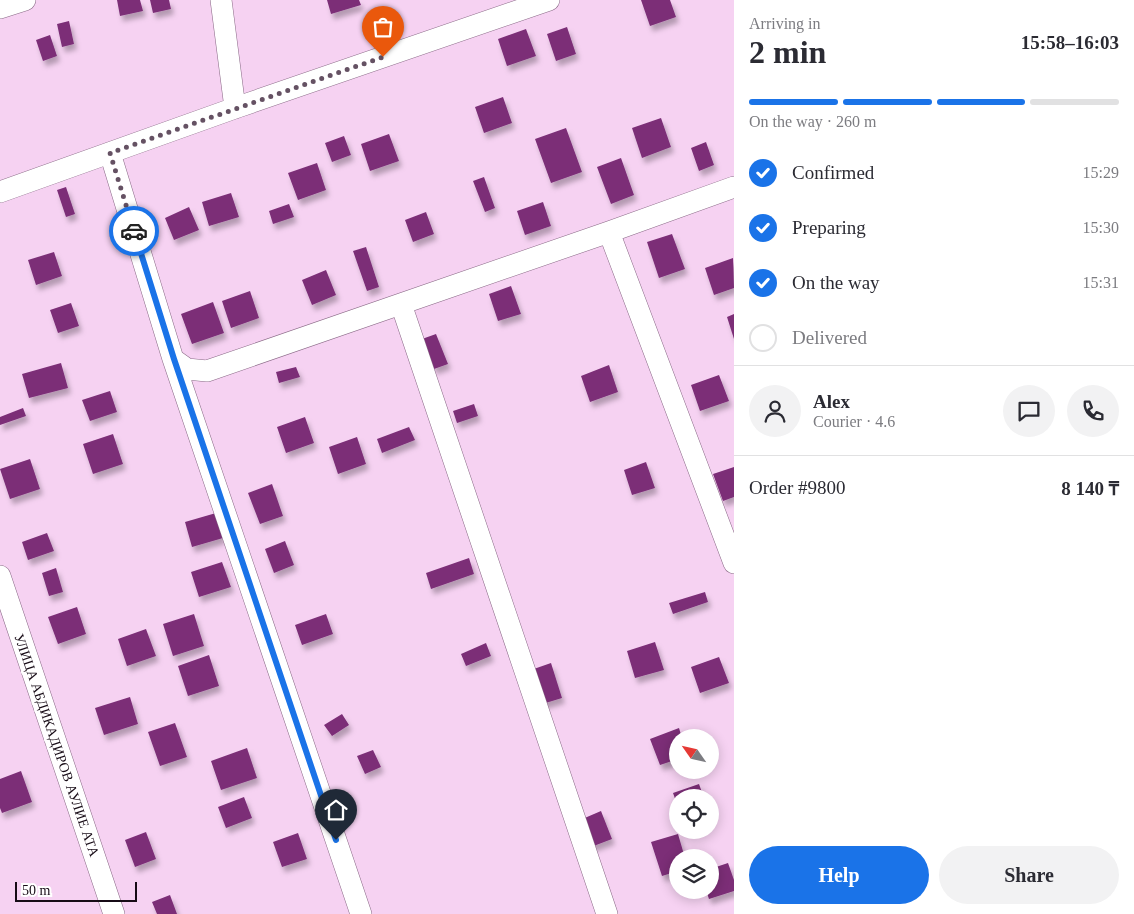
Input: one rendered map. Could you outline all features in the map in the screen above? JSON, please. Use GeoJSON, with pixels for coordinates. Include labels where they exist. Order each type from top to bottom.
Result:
{"type":"FeatureCollection","features":[{"type":"Feature","properties":{"kind":"street"},"geometry":{"type":"LineString","coordinates":[[0,8],[25,0]]}},
{"type":"Feature","properties":{"kind":"street"},"geometry":{"type":"LineString","coordinates":[[221,0],[235,108]]}},
{"type":"Feature","properties":{"kind":"street"},"geometry":{"type":"LineString","coordinates":[[0,192],[235,108],[549,0]]}},
{"type":"Feature","properties":{"kind":"street"},"geometry":{"type":"LineString","coordinates":[[110,153],[174,359],[361,914]]}},
{"type":"Feature","properties":{"kind":"street"},"geometry":{"type":"LineString","coordinates":[[174,359],[187,369],[207,371],[734,187]]}},
{"type":"Feature","properties":{"kind":"street"},"geometry":{"type":"LineString","coordinates":[[609,232],[734,562]]}},
{"type":"Feature","properties":{"kind":"street"},"geometry":{"type":"LineString","coordinates":[[401,304],[607,914]]}},
{"type":"Feature","properties":{"kind":"street","name":"УЛИЦА АБДИКАДИРОВ АУЛИЕ АТА"},"geometry":{"type":"LineString","coordinates":[[0,576],[114,914]]}},
{"type":"Feature","properties":{"kind":"building"},"geometry":{"type":"Polygon","coordinates":[[[117,0],[140,0],[143,11],[120,16],[117,0]]]}},
{"type":"Feature","properties":{"kind":"building"},"geometry":{"type":"Polygon","coordinates":[[[150,0],[169,0],[171,9],[153,13],[150,0]]]}},
{"type":"Feature","properties":{"kind":"building"},"geometry":{"type":"Polygon","coordinates":[[[327,0],[359,0],[361,5],[331,14],[327,0]]]}},
{"type":"Feature","properties":{"kind":"building"},"geometry":{"type":"Polygon","coordinates":[[[641,0],[670,0],[676,17],[650,26],[641,0]]]}},
{"type":"Feature","properties":{"kind":"building"},"geometry":{"type":"Polygon","coordinates":[[[69,21],[74,44],[62,47],[57,24],[69,21]]]}},
{"type":"Feature","properties":{"kind":"building"},"geometry":{"type":"Polygon","coordinates":[[[567,27],[576,54],[556,61],[547,34],[567,27]]]}},
{"type":"Feature","properties":{"kind":"building"},"geometry":{"type":"Polygon","coordinates":[[[526,29],[536,56],[507,66],[498,39],[526,29]]]}},
{"type":"Feature","properties":{"kind":"building"},"geometry":{"type":"Polygon","coordinates":[[[50,35],[57,56],[43,61],[36,40],[50,35]]]}},
{"type":"Feature","properties":{"kind":"building"},"geometry":{"type":"Polygon","coordinates":[[[503,97],[512,123],[484,133],[475,107],[503,97]]]}},
{"type":"Feature","properties":{"kind":"building"},"geometry":{"type":"Polygon","coordinates":[[[661,118],[671,147],[642,158],[632,128],[661,118]]]}},
{"type":"Feature","properties":{"kind":"building"},"geometry":{"type":"Polygon","coordinates":[[[566,128],[582,172],[551,183],[535,139],[566,128]]]}},
{"type":"Feature","properties":{"kind":"building"},"geometry":{"type":"Polygon","coordinates":[[[389,134],[399,161],[370,171],[361,144],[389,134]]]}},
{"type":"Feature","properties":{"kind":"building"},"geometry":{"type":"Polygon","coordinates":[[[344,136],[351,155],[332,162],[325,143],[344,136]]]}},
{"type":"Feature","properties":{"kind":"building"},"geometry":{"type":"Polygon","coordinates":[[[706,142],[714,165],[699,171],[691,148],[706,142]]]}},
{"type":"Feature","properties":{"kind":"building"},"geometry":{"type":"Polygon","coordinates":[[[621,158],[634,195],[611,204],[597,167],[621,158]]]}},
{"type":"Feature","properties":{"kind":"building"},"geometry":{"type":"Polygon","coordinates":[[[317,163],[326,190],[298,200],[288,173],[317,163]]]}},
{"type":"Feature","properties":{"kind":"building"},"geometry":{"type":"Polygon","coordinates":[[[484,177],[495,208],[485,212],[473,181],[484,177]]]}},
{"type":"Feature","properties":{"kind":"building"},"geometry":{"type":"Polygon","coordinates":[[[66,187],[75,214],[66,217],[57,190],[66,187]]]}},
{"type":"Feature","properties":{"kind":"building"},"geometry":{"type":"Polygon","coordinates":[[[231,193],[239,217],[209,226],[202,202],[231,193]]]}},
{"type":"Feature","properties":{"kind":"building"},"geometry":{"type":"Polygon","coordinates":[[[543,202],[551,226],[525,235],[517,211],[543,202]]]}},
{"type":"Feature","properties":{"kind":"building"},"geometry":{"type":"Polygon","coordinates":[[[289,204],[294,217],[273,224],[269,211],[289,204]]]}},
{"type":"Feature","properties":{"kind":"building"},"geometry":{"type":"Polygon","coordinates":[[[189,207],[199,230],[174,240],[165,218],[189,207]]]}},
{"type":"Feature","properties":{"kind":"building"},"geometry":{"type":"Polygon","coordinates":[[[426,212],[434,234],[413,242],[405,220],[426,212]]]}},
{"type":"Feature","properties":{"kind":"building"},"geometry":{"type":"Polygon","coordinates":[[[672,234],[685,269],[659,278],[647,242],[672,234]]]}},
{"type":"Feature","properties":{"kind":"building"},"geometry":{"type":"Polygon","coordinates":[[[366,247],[379,287],[367,291],[353,251],[366,247]]]}},
{"type":"Feature","properties":{"kind":"building"},"geometry":{"type":"Polygon","coordinates":[[[54,252],[62,276],[36,285],[28,260],[54,252]]]}},
{"type":"Feature","properties":{"kind":"building"},"geometry":{"type":"Polygon","coordinates":[[[733,258],[734,288],[714,295],[705,268],[733,258]]]}},
{"type":"Feature","properties":{"kind":"building"},"geometry":{"type":"Polygon","coordinates":[[[326,270],[336,295],[312,305],[302,280],[326,270]]]}},
{"type":"Feature","properties":{"kind":"building"},"geometry":{"type":"Polygon","coordinates":[[[511,286],[521,314],[498,321],[489,294],[511,286]]]}},
{"type":"Feature","properties":{"kind":"building"},"geometry":{"type":"Polygon","coordinates":[[[250,291],[259,318],[231,328],[222,301],[250,291]]]}},
{"type":"Feature","properties":{"kind":"building"},"geometry":{"type":"Polygon","coordinates":[[[213,302],[224,333],[192,344],[181,314],[213,302]]]}},
{"type":"Feature","properties":{"kind":"building"},"geometry":{"type":"Polygon","coordinates":[[[71,303],[79,326],[58,333],[50,310],[71,303]]]}},
{"type":"Feature","properties":{"kind":"building"},"geometry":{"type":"Polygon","coordinates":[[[734,314],[734,339],[727,317],[734,314]]]}},
{"type":"Feature","properties":{"kind":"building"},"geometry":{"type":"Polygon","coordinates":[[[436,334],[448,364],[434,369],[422,339],[436,334]]]}},
{"type":"Feature","properties":{"kind":"building"},"geometry":{"type":"Polygon","coordinates":[[[61,363],[68,388],[29,398],[22,374],[61,363]]]}},
{"type":"Feature","properties":{"kind":"building"},"geometry":{"type":"Polygon","coordinates":[[[609,365],[618,392],[590,402],[581,376],[609,365]]]}},
{"type":"Feature","properties":{"kind":"building"},"geometry":{"type":"Polygon","coordinates":[[[296,367],[300,377],[279,383],[276,372],[296,367]]]}},
{"type":"Feature","properties":{"kind":"building"},"geometry":{"type":"Polygon","coordinates":[[[719,375],[729,401],[700,411],[691,385],[719,375]]]}},
{"type":"Feature","properties":{"kind":"building"},"geometry":{"type":"Polygon","coordinates":[[[110,391],[117,412],[90,421],[82,400],[110,391]]]}},
{"type":"Feature","properties":{"kind":"building"},"geometry":{"type":"Polygon","coordinates":[[[474,404],[478,416],[457,423],[453,411],[474,404]]]}},
{"type":"Feature","properties":{"kind":"building"},"geometry":{"type":"Polygon","coordinates":[[[23,408],[26,416],[0,425],[0,417],[23,408]]]}},
{"type":"Feature","properties":{"kind":"building"},"geometry":{"type":"Polygon","coordinates":[[[305,417],[314,443],[286,453],[277,427],[305,417]]]}},
{"type":"Feature","properties":{"kind":"building"},"geometry":{"type":"Polygon","coordinates":[[[409,427],[415,440],[382,453],[377,439],[409,427]]]}},
{"type":"Feature","properties":{"kind":"building"},"geometry":{"type":"Polygon","coordinates":[[[113,434],[123,464],[93,474],[83,444],[113,434]]]}},
{"type":"Feature","properties":{"kind":"building"},"geometry":{"type":"Polygon","coordinates":[[[357,437],[366,464],[338,474],[329,447],[357,437]]]}},
{"type":"Feature","properties":{"kind":"building"},"geometry":{"type":"Polygon","coordinates":[[[30,459],[40,489],[10,499],[0,469],[30,459]]]}},
{"type":"Feature","properties":{"kind":"building"},"geometry":{"type":"Polygon","coordinates":[[[646,462],[655,488],[632,495],[624,470],[646,462]]]}},
{"type":"Feature","properties":{"kind":"building"},"geometry":{"type":"Polygon","coordinates":[[[734,467],[734,497],[723,501],[713,474],[734,467]]]}},
{"type":"Feature","properties":{"kind":"building"},"geometry":{"type":"Polygon","coordinates":[[[272,484],[283,516],[260,524],[248,493],[272,484]]]}},
{"type":"Feature","properties":{"kind":"building"},"geometry":{"type":"Polygon","coordinates":[[[216,513],[223,538],[192,547],[185,522],[216,513]]]}},
{"type":"Feature","properties":{"kind":"building"},"geometry":{"type":"Polygon","coordinates":[[[47,533],[54,551],[28,560],[22,542],[47,533]]]}},
{"type":"Feature","properties":{"kind":"building"},"geometry":{"type":"Polygon","coordinates":[[[285,541],[294,565],[274,573],[265,549],[285,541]]]}},
{"type":"Feature","properties":{"kind":"building"},"geometry":{"type":"Polygon","coordinates":[[[469,558],[474,574],[431,589],[426,573],[469,558]]]}},
{"type":"Feature","properties":{"kind":"building"},"geometry":{"type":"Polygon","coordinates":[[[222,562],[231,587],[199,597],[191,572],[222,562]]]}},
{"type":"Feature","properties":{"kind":"building"},"geometry":{"type":"Polygon","coordinates":[[[56,568],[63,592],[49,596],[42,573],[56,568]]]}},
{"type":"Feature","properties":{"kind":"building"},"geometry":{"type":"Polygon","coordinates":[[[705,592],[708,602],[673,614],[669,603],[705,592]]]}},
{"type":"Feature","properties":{"kind":"building"},"geometry":{"type":"Polygon","coordinates":[[[77,607],[86,634],[58,644],[48,617],[77,607]]]}},
{"type":"Feature","properties":{"kind":"building"},"geometry":{"type":"Polygon","coordinates":[[[194,614],[204,646],[173,656],[163,624],[194,614]]]}},
{"type":"Feature","properties":{"kind":"building"},"geometry":{"type":"Polygon","coordinates":[[[326,614],[333,634],[302,645],[295,625],[326,614]]]}},
{"type":"Feature","properties":{"kind":"building"},"geometry":{"type":"Polygon","coordinates":[[[146,629],[156,656],[127,666],[118,639],[146,629]]]}},
{"type":"Feature","properties":{"kind":"building"},"geometry":{"type":"Polygon","coordinates":[[[655,642],[664,670],[635,678],[627,651],[655,642]]]}},
{"type":"Feature","properties":{"kind":"building"},"geometry":{"type":"Polygon","coordinates":[[[486,643],[491,656],[466,666],[461,654],[486,643]]]}},
{"type":"Feature","properties":{"kind":"building"},"geometry":{"type":"Polygon","coordinates":[[[209,655],[219,686],[188,696],[178,666],[209,655]]]}},
{"type":"Feature","properties":{"kind":"building"},"geometry":{"type":"Polygon","coordinates":[[[719,657],[729,683],[700,693],[691,667],[719,657]]]}},
{"type":"Feature","properties":{"kind":"building"},"geometry":{"type":"Polygon","coordinates":[[[551,663],[562,698],[539,705],[528,671],[551,663]]]}},
{"type":"Feature","properties":{"kind":"building"},"geometry":{"type":"Polygon","coordinates":[[[130,697],[138,724],[104,735],[95,708],[130,697]]]}},
{"type":"Feature","properties":{"kind":"building"},"geometry":{"type":"Polygon","coordinates":[[[342,714],[349,725],[332,736],[324,725],[342,714]]]}},
{"type":"Feature","properties":{"kind":"building"},"geometry":{"type":"Polygon","coordinates":[[[175,723],[187,757],[160,766],[148,732],[175,723]]]}},
{"type":"Feature","properties":{"kind":"building"},"geometry":{"type":"Polygon","coordinates":[[[669,732],[669,762],[660,765],[650,739],[669,732]]]}},
{"type":"Feature","properties":{"kind":"building"},"geometry":{"type":"Polygon","coordinates":[[[247,748],[257,778],[221,790],[211,761],[247,748]]]}},
{"type":"Feature","properties":{"kind":"building"},"geometry":{"type":"Polygon","coordinates":[[[373,750],[381,767],[365,774],[357,756],[373,750]]]}},
{"type":"Feature","properties":{"kind":"building"},"geometry":{"type":"Polygon","coordinates":[[[21,771],[32,802],[2,813],[0,808],[0,779],[21,771]]]}},
{"type":"Feature","properties":{"kind":"building"},"geometry":{"type":"Polygon","coordinates":[[[699,784],[701,789],[685,789],[699,784]]]}},
{"type":"Feature","properties":{"kind":"building"},"geometry":{"type":"Polygon","coordinates":[[[244,797],[252,818],[226,828],[218,807],[244,797]]]}},
{"type":"Feature","properties":{"kind":"building"},"geometry":{"type":"Polygon","coordinates":[[[601,811],[612,839],[591,847],[580,820],[601,811]]]}},
{"type":"Feature","properties":{"kind":"building"},"geometry":{"type":"Polygon","coordinates":[[[146,832],[156,859],[135,867],[125,840],[146,832]]]}},
{"type":"Feature","properties":{"kind":"building"},"geometry":{"type":"Polygon","coordinates":[[[298,833],[307,859],[282,867],[273,842],[298,833]]]}},
{"type":"Feature","properties":{"kind":"building"},"geometry":{"type":"Polygon","coordinates":[[[669,837],[669,839],[679,839],[682,849],[669,849],[669,874],[662,876],[651,842],[669,837]]]}},
{"type":"Feature","properties":{"kind":"building"},"geometry":{"type":"Polygon","coordinates":[[[728,863],[734,880],[734,891],[719,896],[719,866],[728,863]]]}},
{"type":"Feature","properties":{"kind":"building"},"geometry":{"type":"Polygon","coordinates":[[[170,895],[177,914],[157,914],[152,902],[170,895]]]}},
{"type":"Feature","properties":{"kind":"way so far"},"geometry":{"type":"LineString","coordinates":[[134,231],[110,153],[383,57]]}},
{"type":"Feature","properties":{"kind":"route"},"geometry":{"type":"LineString","coordinates":[[134,231],[174,359],[336,840]]}}]}
